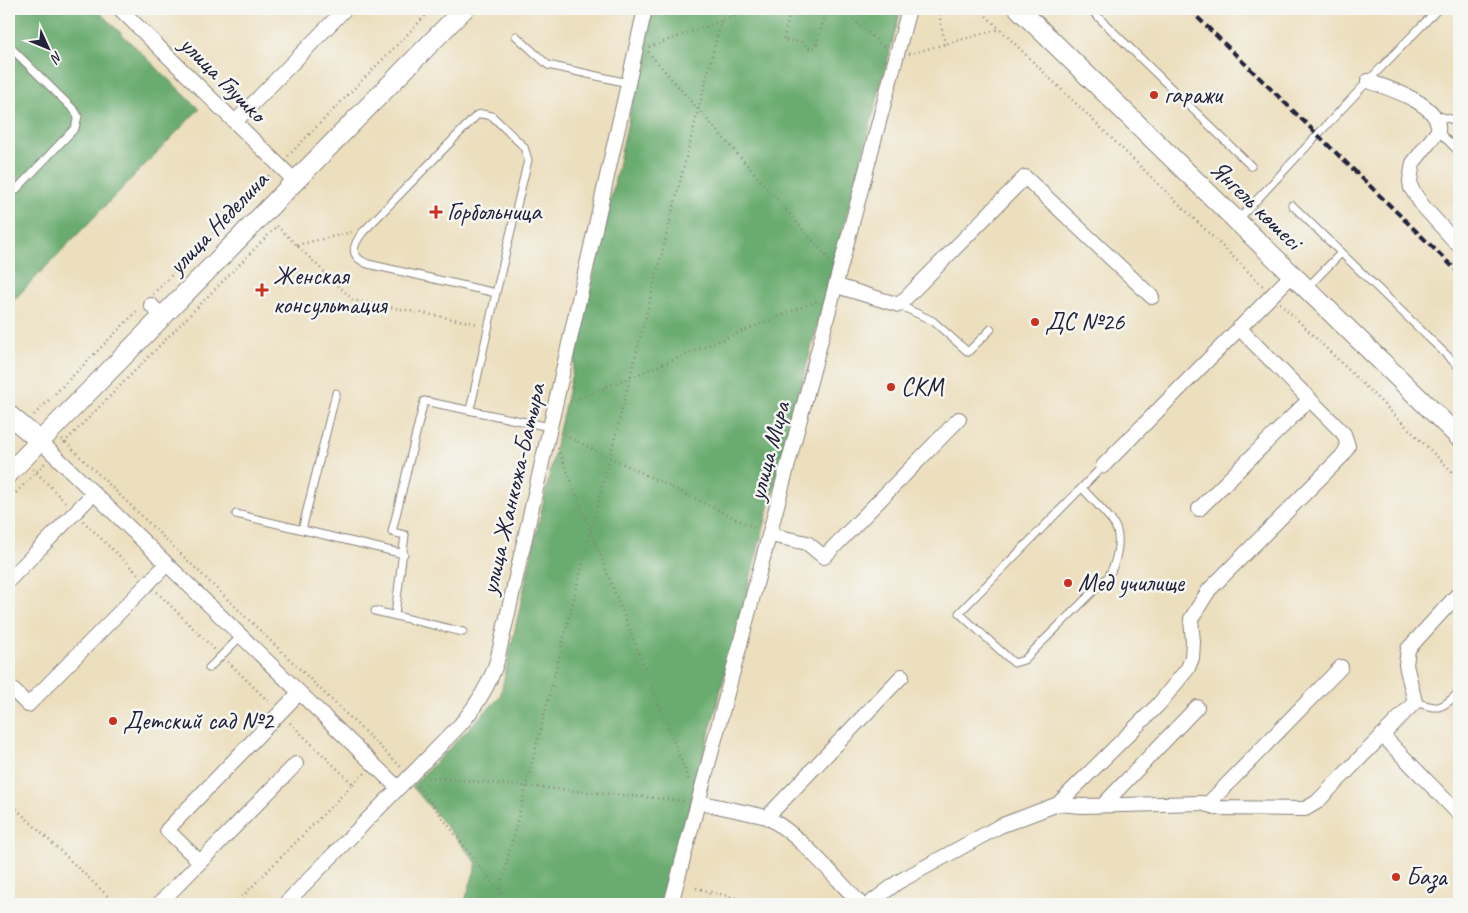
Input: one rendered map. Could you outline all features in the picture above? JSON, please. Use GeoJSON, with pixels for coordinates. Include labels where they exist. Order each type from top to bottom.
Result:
{"type":"FeatureCollection","features":[{"type":"Feature","properties":{"kind":"street","name":"улица Глушко"},"geometry":{"type":"LineString","coordinates":[[120,9],[294,181]]}},
{"type":"Feature","properties":{"kind":"street"},"geometry":{"type":"LineString","coordinates":[[235,122],[345,9]]}},
{"type":"Feature","properties":{"kind":"street","name":"улица Неделина"},"geometry":{"type":"LineString","coordinates":[[9,473],[47,448],[157,310],[264,213],[464,9]]}},
{"type":"Feature","properties":{"kind":"street","name":"улица Жанкожа-Батыра"},"geometry":{"type":"LineString","coordinates":[[285,904],[465,719],[491,680],[556,430],[645,9]]}},
{"type":"Feature","properties":{"kind":"street","name":"улица Мира"},"geometry":{"type":"LineString","coordinates":[[672,904],[909,9]]}},
{"type":"Feature","properties":{"kind":"street","name":"Янгель көшесі"},"geometry":{"type":"LineString","coordinates":[[1022,10],[1459,438]]}},
{"type":"Feature","properties":{"kind":"street"},"geometry":{"type":"LineString","coordinates":[[1368,81],[1406,96],[1426,106],[1434,114],[1439,126],[1438,131],[1413,163],[1410,181],[1411,188],[1422,205],[1459,246]]}},
{"type":"Feature","properties":{"kind":"street"},"geometry":{"type":"LineString","coordinates":[[836,290],[900,306],[1025,177],[1152,297]]}},
{"type":"Feature","properties":{"kind":"street"},"geometry":{"type":"LineString","coordinates":[[1103,466],[1292,274]]}},
{"type":"Feature","properties":{"kind":"street"},"geometry":{"type":"LineString","coordinates":[[1058,804],[1159,704],[1188,668],[1192,658],[1193,642],[1191,619],[1209,590],[1343,455],[1348,446],[1344,434],[1239,328]]}},
{"type":"Feature","properties":{"kind":"street"},"geometry":{"type":"LineString","coordinates":[[1200,509],[1310,399]]}},
{"type":"Feature","properties":{"kind":"street"},"geometry":{"type":"LineString","coordinates":[[9,415],[94,493],[398,788]]}},
{"type":"Feature","properties":{"kind":"street"},"geometry":{"type":"LineString","coordinates":[[770,536],[806,543],[824,557],[959,420]]}},
{"type":"Feature","properties":{"kind":"street"},"geometry":{"type":"LineString","coordinates":[[9,580],[94,493]]}},
{"type":"Feature","properties":{"kind":"street"},"geometry":{"type":"LineString","coordinates":[[9,686],[28,705],[167,564]]}},
{"type":"Feature","properties":{"kind":"street"},"geometry":{"type":"LineString","coordinates":[[869,904],[898,882],[1000,826],[1058,804],[1202,803],[1218,808],[1305,809],[1317,802],[1415,702],[1406,665],[1408,649],[1458,598]]}},
{"type":"Feature","properties":{"kind":"street"},"geometry":{"type":"LineString","coordinates":[[1208,805],[1341,667]]}},
{"type":"Feature","properties":{"kind":"street"},"geometry":{"type":"LineString","coordinates":[[767,817],[902,676]]}},
{"type":"Feature","properties":{"kind":"street"},"geometry":{"type":"LineString","coordinates":[[200,862],[167,830],[300,693]]}},
{"type":"Feature","properties":{"kind":"street"},"geometry":{"type":"LineString","coordinates":[[1103,805],[1197,707]]}},
{"type":"Feature","properties":{"kind":"street"},"geometry":{"type":"LineString","coordinates":[[1382,735],[1459,814]]}},
{"type":"Feature","properties":{"kind":"street"},"geometry":{"type":"LineString","coordinates":[[159,904],[296,764]]}},
{"type":"Feature","properties":{"kind":"street"},"geometry":{"type":"LineString","coordinates":[[698,802],[767,817],[792,834],[860,904]]}},
{"type":"Feature","properties":{"kind":"lane"},"geometry":{"type":"LineString","coordinates":[[1090,9],[1251,166]]}},
{"type":"Feature","properties":{"kind":"lane"},"geometry":{"type":"LineString","coordinates":[[1237,221],[1438,9]]}},
{"type":"Feature","properties":{"kind":"lane"},"geometry":{"type":"LineString","coordinates":[[516,36],[548,65],[628,83]]}},
{"type":"Feature","properties":{"kind":"lane"},"geometry":{"type":"LineString","coordinates":[[9,46],[78,116],[75,128],[9,197]]}},
{"type":"Feature","properties":{"kind":"lane"},"geometry":{"type":"LineString","coordinates":[[470,410],[528,160],[524,147],[492,116],[482,114],[477,115],[363,232],[354,247],[354,254],[368,264],[496,293]]}},
{"type":"Feature","properties":{"kind":"lane"},"geometry":{"type":"LineString","coordinates":[[1434,114],[1459,121]]}},
{"type":"Feature","properties":{"kind":"lane"},"geometry":{"type":"LineString","coordinates":[[1438,131],[1459,152]]}},
{"type":"Feature","properties":{"kind":"lane"},"geometry":{"type":"LineString","coordinates":[[1292,205],[1459,367]]}},
{"type":"Feature","properties":{"kind":"lane"},"geometry":{"type":"LineString","coordinates":[[1306,288],[1341,253]]}},
{"type":"Feature","properties":{"kind":"lane"},"geometry":{"type":"LineString","coordinates":[[900,306],[933,321],[968,352],[991,329]]}},
{"type":"Feature","properties":{"kind":"lane"},"geometry":{"type":"LineString","coordinates":[[302,530],[336,393]]}},
{"type":"Feature","properties":{"kind":"lane"},"geometry":{"type":"LineString","coordinates":[[395,614],[405,535],[392,532],[424,401],[556,430]]}},
{"type":"Feature","properties":{"kind":"lane"},"geometry":{"type":"LineString","coordinates":[[1082,488],[1114,524],[1118,542],[1113,569],[1108,577],[1024,660],[1014,663],[959,613],[1103,466]]}},
{"type":"Feature","properties":{"kind":"lane"},"geometry":{"type":"LineString","coordinates":[[236,514],[404,554]]}},
{"type":"Feature","properties":{"kind":"lane"},"geometry":{"type":"LineString","coordinates":[[375,611],[395,614],[463,632]]}},
{"type":"Feature","properties":{"kind":"lane"},"geometry":{"type":"LineString","coordinates":[[209,668],[241,636]]}},
{"type":"Feature","properties":{"kind":"lane"},"geometry":{"type":"LineString","coordinates":[[1415,702],[1431,708],[1445,706],[1459,692]]}},
{"type":"Feature","properties":{"kind":"path"},"geometry":{"type":"LineString","coordinates":[[279,165],[432,9]]}},
{"type":"Feature","properties":{"kind":"path"},"geometry":{"type":"LineString","coordinates":[[496,904],[724,9]]}},
{"type":"Feature","properties":{"kind":"path"},"geometry":{"type":"LineString","coordinates":[[754,9],[645,48],[840,272]]}},
{"type":"Feature","properties":{"kind":"path"},"geometry":{"type":"LineString","coordinates":[[791,9],[783,40],[801,42],[810,49],[816,46],[826,9]]}},
{"type":"Feature","properties":{"kind":"path"},"geometry":{"type":"LineString","coordinates":[[842,9],[896,58],[1000,29]]}},
{"type":"Feature","properties":{"kind":"path"},"geometry":{"type":"LineString","coordinates":[[938,9],[945,44]]}},
{"type":"Feature","properties":{"kind":"path"},"geometry":{"type":"LineString","coordinates":[[979,9],[1459,478]]}},
{"type":"Feature","properties":{"kind":"path"},"geometry":{"type":"LineString","coordinates":[[248,197],[264,213]]}},
{"type":"Feature","properties":{"kind":"path"},"geometry":{"type":"LineString","coordinates":[[9,500],[36,472],[47,448],[65,442],[277,226],[353,300],[488,326]]}},
{"type":"Feature","properties":{"kind":"path"},"geometry":{"type":"LineString","coordinates":[[297,245],[354,232],[363,232]]}},
{"type":"Feature","properties":{"kind":"path"},"geometry":{"type":"LineString","coordinates":[[568,409],[570,401],[836,290]]}},
{"type":"Feature","properties":{"kind":"path"},"geometry":{"type":"LineString","coordinates":[[556,430],[770,536]]}},
{"type":"Feature","properties":{"kind":"path"},"geometry":{"type":"LineString","coordinates":[[410,776],[698,802],[558,447],[556,430]]}},
{"type":"Feature","properties":{"kind":"path"},"geometry":{"type":"LineString","coordinates":[[65,442],[410,776],[509,904]]}},
{"type":"Feature","properties":{"kind":"path"},"geometry":{"type":"LineString","coordinates":[[36,472],[148,583]]}},
{"type":"Feature","properties":{"kind":"path"},"geometry":{"type":"LineString","coordinates":[[236,904],[353,784],[280,713]]}},
{"type":"Feature","properties":{"kind":"path"},"geometry":{"type":"LineString","coordinates":[[9,802],[116,904]]}},
{"type":"Feature","properties":{"kind":"path"},"geometry":{"type":"LineString","coordinates":[[696,888],[736,898]]}},
{"type":"Feature","properties":{"kind":"path"},"geometry":{"type":"LineString","coordinates":[[706,904],[710,891]]}},
{"type":"Feature","properties":{"kind":"green space"},"geometry":{"type":"Polygon","coordinates":[[[9,9],[96,9],[199,109],[9,305],[9,9]]]}},
{"type":"Feature","properties":{"kind":"green space"},"geometry":{"type":"Polygon","coordinates":[[[653,9],[901,9],[664,904],[464,904],[477,863],[412,786],[500,697],[653,9]]]}},
{"type":"Feature","properties":{"kind":"railway"},"geometry":{"type":"LineString","coordinates":[[1189,9],[1459,273]]}},
{"type":"Feature","properties":{"kind":"place","name":"гаражи"},"geometry":{"type":"Point","coordinates":[1154,95]}},
{"type":"Feature","properties":{"kind":"place","name":"Горбольница"},"geometry":{"type":"Point","coordinates":[436,212]}},
{"type":"Feature","properties":{"kind":"place","name":"Женская консультация"},"geometry":{"type":"Point","coordinates":[262,290]}},
{"type":"Feature","properties":{"kind":"place","name":"ДС №26"},"geometry":{"type":"Point","coordinates":[1035,322]}},
{"type":"Feature","properties":{"kind":"place","name":"СКМ"},"geometry":{"type":"Point","coordinates":[891,387]}},
{"type":"Feature","properties":{"kind":"place","name":"Мед училище"},"geometry":{"type":"Point","coordinates":[1068,583]}},
{"type":"Feature","properties":{"kind":"place","name":"Детский сад №2"},"geometry":{"type":"Point","coordinates":[113,721]}},
{"type":"Feature","properties":{"kind":"place","name":"База"},"geometry":{"type":"Point","coordinates":[1396,877]}}]}
